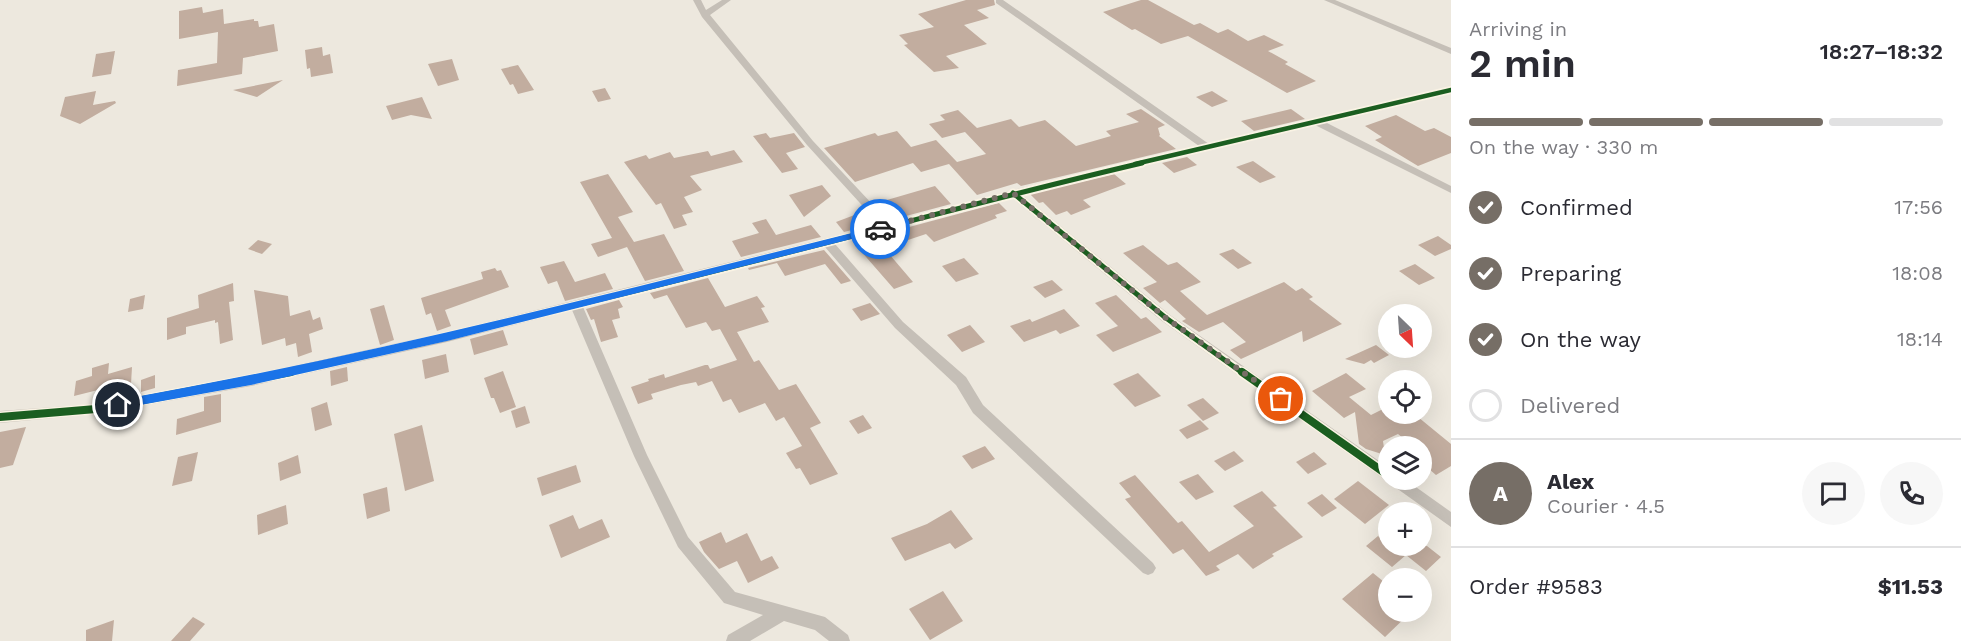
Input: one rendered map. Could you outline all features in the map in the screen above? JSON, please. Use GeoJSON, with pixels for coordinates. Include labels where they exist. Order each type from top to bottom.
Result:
{"type":"FeatureCollection","features":[{"type":"Feature","properties":{"kind":"street"},"geometry":{"type":"LineString","coordinates":[[697,0],[705,15],[810,143],[888,227]]}},
{"type":"Feature","properties":{"kind":"street"},"geometry":{"type":"LineString","coordinates":[[705,15],[727,0]]}},
{"type":"Feature","properties":{"kind":"street"},"geometry":{"type":"LineString","coordinates":[[1328,0],[1451,51]]}},
{"type":"Feature","properties":{"kind":"street"},"geometry":{"type":"LineString","coordinates":[[999,1],[1207,147]]}},
{"type":"Feature","properties":{"kind":"street"},"geometry":{"type":"LineString","coordinates":[[0,417],[96,409],[251,381],[447,337],[888,227],[1013,193],[1451,90]]}},
{"type":"Feature","properties":{"kind":"street"},"geometry":{"type":"LineString","coordinates":[[1317,122],[1451,190]]}},
{"type":"Feature","properties":{"kind":"street"},"geometry":{"type":"LineString","coordinates":[[1013,193],[1166,318],[1378,468]]}},
{"type":"Feature","properties":{"kind":"street"},"geometry":{"type":"LineString","coordinates":[[827,242],[899,325],[961,381],[978,409],[1148,568]]}},
{"type":"Feature","properties":{"kind":"street"},"geometry":{"type":"LineString","coordinates":[[576,305],[641,456],[683,542],[729,598],[819,623],[842,641]]}},
{"type":"Feature","properties":{"kind":"street"},"geometry":{"type":"LineString","coordinates":[[1409,490],[1451,520]]}},
{"type":"Feature","properties":{"kind":"street"},"geometry":{"type":"LineString","coordinates":[[734,641],[782,613]]}},
{"type":"Feature","properties":{"kind":"building"},"geometry":{"type":"Polygon","coordinates":[[[966,0],[994,0],[995,5],[977,10],[989,18],[964,25],[987,44],[946,56],[959,68],[934,72],[904,45],[908,44],[899,35],[934,27],[918,14],[966,0]]]}},
{"type":"Feature","properties":{"kind":"building"},"geometry":{"type":"Polygon","coordinates":[[[1141,0],[1148,0],[1194,25],[1200,23],[1218,33],[1228,29],[1248,41],[1264,35],[1284,45],[1268,51],[1288,62],[1285,64],[1316,81],[1287,93],[1188,36],[1161,44],[1103,12],[1141,0]]]}},
{"type":"Feature","properties":{"kind":"building"},"geometry":{"type":"Polygon","coordinates":[[[202,7],[203,13],[223,9],[224,24],[254,19],[258,21],[259,27],[274,24],[278,51],[243,58],[242,74],[177,86],[178,70],[217,63],[218,32],[179,39],[179,11],[202,7]]]}},
{"type":"Feature","properties":{"kind":"building"},"geometry":{"type":"Polygon","coordinates":[[[322,47],[323,56],[330,54],[333,73],[311,77],[310,68],[307,69],[305,50],[322,47]]]}},
{"type":"Feature","properties":{"kind":"building"},"geometry":{"type":"Polygon","coordinates":[[[115,51],[111,74],[92,77],[96,54],[115,51]]]}},
{"type":"Feature","properties":{"kind":"building"},"geometry":{"type":"Polygon","coordinates":[[[452,59],[459,80],[438,86],[428,64],[452,59]]]}},
{"type":"Feature","properties":{"kind":"building"},"geometry":{"type":"Polygon","coordinates":[[[518,65],[534,90],[518,94],[513,84],[510,85],[501,69],[518,65]]]}},
{"type":"Feature","properties":{"kind":"building"},"geometry":{"type":"Polygon","coordinates":[[[283,80],[257,97],[233,90],[283,80]]]}},
{"type":"Feature","properties":{"kind":"building"},"geometry":{"type":"Polygon","coordinates":[[[605,88],[611,99],[598,102],[592,91],[605,88]]]}},
{"type":"Feature","properties":{"kind":"building"},"geometry":{"type":"Polygon","coordinates":[[[96,91],[93,105],[115,101],[116,103],[80,124],[60,116],[65,97],[96,91]]]}},
{"type":"Feature","properties":{"kind":"building"},"geometry":{"type":"Polygon","coordinates":[[[1212,91],[1228,101],[1212,107],[1196,97],[1212,91]]]}},
{"type":"Feature","properties":{"kind":"building"},"geometry":{"type":"Polygon","coordinates":[[[422,97],[432,119],[411,115],[392,120],[386,106],[422,97]]]}},
{"type":"Feature","properties":{"kind":"building"},"geometry":{"type":"Polygon","coordinates":[[[1141,109],[1165,125],[1158,128],[1159,136],[1176,149],[1021,186],[1017,183],[977,195],[949,164],[921,172],[913,163],[855,182],[824,148],[875,133],[878,136],[897,131],[911,147],[936,140],[957,162],[986,154],[965,132],[942,138],[929,124],[945,120],[940,115],[958,110],[977,128],[1011,119],[1019,127],[1045,120],[1076,146],[1111,136],[1106,131],[1139,122],[1126,114],[1141,109]]]}},
{"type":"Feature","properties":{"kind":"building"},"geometry":{"type":"Polygon","coordinates":[[[1291,109],[1305,119],[1254,131],[1241,121],[1291,109]]]}},
{"type":"Feature","properties":{"kind":"building"},"geometry":{"type":"Polygon","coordinates":[[[1396,115],[1425,131],[1434,128],[1451,137],[1451,153],[1418,166],[1375,140],[1382,137],[1365,126],[1396,115]]]}},
{"type":"Feature","properties":{"kind":"building"},"geometry":{"type":"Polygon","coordinates":[[[766,133],[770,138],[794,133],[805,147],[786,153],[798,169],[782,173],[753,136],[766,133]]]}},
{"type":"Feature","properties":{"kind":"building"},"geometry":{"type":"Polygon","coordinates":[[[734,150],[743,162],[690,176],[702,190],[684,197],[693,212],[682,215],[687,225],[674,229],[661,203],[656,205],[624,162],[646,155],[649,159],[670,152],[674,158],[708,151],[711,156],[734,150]]]}},
{"type":"Feature","properties":{"kind":"building"},"geometry":{"type":"Polygon","coordinates":[[[1187,157],[1197,165],[1174,173],[1162,163],[1187,157]]]}},
{"type":"Feature","properties":{"kind":"building"},"geometry":{"type":"Polygon","coordinates":[[[1253,161],[1276,177],[1260,183],[1236,167],[1253,161]]]}},
{"type":"Feature","properties":{"kind":"building"},"geometry":{"type":"Polygon","coordinates":[[[608,174],[633,212],[618,217],[634,242],[664,234],[684,271],[645,281],[627,247],[598,257],[591,244],[612,238],[580,182],[608,174]]]}},
{"type":"Feature","properties":{"kind":"building"},"geometry":{"type":"Polygon","coordinates":[[[1114,174],[1126,184],[1083,200],[1091,207],[1071,215],[1067,211],[1056,215],[1043,202],[1039,203],[1030,194],[1114,174]]]}},
{"type":"Feature","properties":{"kind":"building"},"geometry":{"type":"Polygon","coordinates":[[[822,185],[831,196],[804,217],[789,195],[822,185]]]}},
{"type":"Feature","properties":{"kind":"building"},"geometry":{"type":"Polygon","coordinates":[[[935,186],[951,204],[891,220],[878,207],[882,205],[880,202],[935,186]]]}},
{"type":"Feature","properties":{"kind":"building"},"geometry":{"type":"Polygon","coordinates":[[[999,203],[1007,211],[995,215],[997,218],[934,242],[926,234],[884,248],[913,282],[894,289],[853,242],[999,203]]]}},
{"type":"Feature","properties":{"kind":"building"},"geometry":{"type":"Polygon","coordinates":[[[865,211],[876,224],[844,232],[836,222],[865,211]]]}},
{"type":"Feature","properties":{"kind":"building"},"geometry":{"type":"Polygon","coordinates":[[[766,219],[776,235],[811,225],[821,237],[741,257],[732,241],[759,233],[752,223],[766,219]]]}},
{"type":"Feature","properties":{"kind":"building"},"geometry":{"type":"Polygon","coordinates":[[[1438,236],[1451,245],[1451,249],[1435,256],[1418,245],[1438,236]]]}},
{"type":"Feature","properties":{"kind":"building"},"geometry":{"type":"Polygon","coordinates":[[[258,240],[272,244],[262,254],[248,249],[258,240]]]}},
{"type":"Feature","properties":{"kind":"building"},"geometry":{"type":"Polygon","coordinates":[[[1143,245],[1168,265],[1177,262],[1201,282],[1180,291],[1207,315],[1284,282],[1296,291],[1302,288],[1313,297],[1309,299],[1342,324],[1303,342],[1302,331],[1241,359],[1230,350],[1246,342],[1223,322],[1199,332],[1182,321],[1186,319],[1165,300],[1160,303],[1143,288],[1157,282],[1123,253],[1143,245]]]}},
{"type":"Feature","properties":{"kind":"building"},"geometry":{"type":"Polygon","coordinates":[[[1233,249],[1252,263],[1238,269],[1219,254],[1233,249]]]}},
{"type":"Feature","properties":{"kind":"building"},"geometry":{"type":"Polygon","coordinates":[[[824,250],[851,281],[841,284],[825,264],[785,276],[777,263],[749,270],[748,268],[824,250]]]}},
{"type":"Feature","properties":{"kind":"building"},"geometry":{"type":"Polygon","coordinates":[[[964,258],[979,274],[956,282],[942,266],[964,258]]]}},
{"type":"Feature","properties":{"kind":"building"},"geometry":{"type":"Polygon","coordinates":[[[564,261],[575,282],[605,273],[613,289],[565,301],[557,281],[548,284],[540,267],[564,261]]]}},
{"type":"Feature","properties":{"kind":"building"},"geometry":{"type":"Polygon","coordinates":[[[1415,264],[1435,278],[1419,285],[1399,271],[1415,264]]]}},
{"type":"Feature","properties":{"kind":"building"},"geometry":{"type":"Polygon","coordinates":[[[495,268],[497,271],[501,270],[509,287],[445,310],[451,326],[437,331],[431,313],[426,315],[421,298],[483,279],[481,272],[495,268]]]}},
{"type":"Feature","properties":{"kind":"building"},"geometry":{"type":"Polygon","coordinates":[[[708,278],[725,307],[757,296],[765,307],[761,308],[769,322],[737,332],[754,362],[759,360],[779,390],[796,384],[821,423],[810,428],[838,474],[810,485],[800,468],[796,469],[786,453],[802,446],[784,417],[776,421],[765,403],[739,413],[731,399],[723,402],[712,381],[698,386],[696,382],[681,385],[651,394],[653,399],[638,404],[631,387],[649,381],[648,379],[664,374],[665,378],[705,365],[708,365],[710,369],[737,360],[720,329],[712,331],[706,322],[686,328],[667,295],[654,299],[650,293],[708,278]]]}},
{"type":"Feature","properties":{"kind":"building"},"geometry":{"type":"Polygon","coordinates":[[[1052,280],[1063,290],[1045,298],[1033,287],[1052,280]]]}},
{"type":"Feature","properties":{"kind":"building"},"geometry":{"type":"Polygon","coordinates":[[[233,283],[234,301],[229,302],[233,340],[220,344],[218,322],[215,323],[215,320],[186,327],[186,334],[167,340],[167,318],[199,308],[198,295],[233,283]]]}},
{"type":"Feature","properties":{"kind":"building"},"geometry":{"type":"Polygon","coordinates":[[[254,290],[288,296],[290,316],[310,310],[313,320],[320,317],[323,329],[309,334],[312,352],[298,357],[296,343],[286,346],[285,338],[262,345],[254,290]]]}},
{"type":"Feature","properties":{"kind":"building"},"geometry":{"type":"Polygon","coordinates":[[[145,295],[143,309],[128,312],[130,299],[145,295]]]}},
{"type":"Feature","properties":{"kind":"building"},"geometry":{"type":"Polygon","coordinates":[[[1116,295],[1141,319],[1146,317],[1162,332],[1113,352],[1096,335],[1118,326],[1095,303],[1116,295]]]}},
{"type":"Feature","properties":{"kind":"building"},"geometry":{"type":"Polygon","coordinates":[[[619,300],[623,307],[618,309],[620,318],[612,320],[618,337],[601,342],[594,319],[591,320],[586,309],[619,300]]]}},
{"type":"Feature","properties":{"kind":"building"},"geometry":{"type":"Polygon","coordinates":[[[870,303],[880,314],[861,321],[852,309],[870,303]]]}},
{"type":"Feature","properties":{"kind":"building"},"geometry":{"type":"Polygon","coordinates":[[[384,305],[394,340],[380,345],[370,309],[384,305]]]}},
{"type":"Feature","properties":{"kind":"building"},"geometry":{"type":"Polygon","coordinates":[[[1064,309],[1080,326],[1060,334],[1056,330],[1024,342],[1010,326],[1030,319],[1032,322],[1064,309]]]}},
{"type":"Feature","properties":{"kind":"building"},"geometry":{"type":"Polygon","coordinates":[[[970,325],[985,342],[962,352],[947,335],[970,325]]]}},
{"type":"Feature","properties":{"kind":"building"},"geometry":{"type":"Polygon","coordinates":[[[503,330],[508,345],[474,355],[470,339],[503,330]]]}},
{"type":"Feature","properties":{"kind":"building"},"geometry":{"type":"Polygon","coordinates":[[[1376,345],[1378,358],[1383,358],[1374,363],[1371,360],[1364,364],[1345,359],[1376,345]]]}},
{"type":"Feature","properties":{"kind":"building"},"geometry":{"type":"Polygon","coordinates":[[[446,354],[449,372],[425,379],[422,360],[446,354]]]}},
{"type":"Feature","properties":{"kind":"building"},"geometry":{"type":"Polygon","coordinates":[[[109,363],[108,374],[132,367],[131,384],[97,394],[98,390],[74,396],[76,381],[92,376],[92,368],[109,363]]]}},
{"type":"Feature","properties":{"kind":"building"},"geometry":{"type":"Polygon","coordinates":[[[347,367],[348,381],[331,386],[330,371],[347,367]]]}},
{"type":"Feature","properties":{"kind":"building"},"geometry":{"type":"Polygon","coordinates":[[[503,371],[516,407],[500,413],[494,398],[491,398],[484,378],[503,371]]]}},
{"type":"Feature","properties":{"kind":"building"},"geometry":{"type":"Polygon","coordinates":[[[1138,373],[1161,396],[1135,407],[1113,384],[1138,373]]]}},
{"type":"Feature","properties":{"kind":"building"},"geometry":{"type":"Polygon","coordinates":[[[1346,373],[1366,389],[1349,397],[1371,415],[1378,412],[1378,424],[1427,424],[1451,444],[1451,466],[1436,475],[1432,472],[1432,436],[1400,436],[1398,434],[1378,436],[1378,453],[1366,449],[1359,444],[1355,412],[1344,418],[1312,391],[1346,373]]]}},
{"type":"Feature","properties":{"kind":"building"},"geometry":{"type":"Polygon","coordinates":[[[155,375],[155,388],[141,392],[141,380],[155,375]]]}},
{"type":"Feature","properties":{"kind":"building"},"geometry":{"type":"Polygon","coordinates":[[[221,394],[221,422],[176,435],[177,419],[204,411],[204,397],[221,394]]]}},
{"type":"Feature","properties":{"kind":"building"},"geometry":{"type":"Polygon","coordinates":[[[1203,398],[1219,413],[1203,421],[1187,405],[1203,398]]]}},
{"type":"Feature","properties":{"kind":"building"},"geometry":{"type":"Polygon","coordinates":[[[327,402],[332,425],[315,431],[311,408],[327,402]]]}},
{"type":"Feature","properties":{"kind":"building"},"geometry":{"type":"Polygon","coordinates":[[[525,406],[530,423],[516,428],[511,411],[525,406]]]}},
{"type":"Feature","properties":{"kind":"building"},"geometry":{"type":"Polygon","coordinates":[[[863,415],[872,428],[858,434],[849,421],[863,415]]]}},
{"type":"Feature","properties":{"kind":"building"},"geometry":{"type":"Polygon","coordinates":[[[1200,420],[1209,429],[1187,439],[1179,430],[1200,420]]]}},
{"type":"Feature","properties":{"kind":"building"},"geometry":{"type":"Polygon","coordinates":[[[422,425],[434,481],[405,491],[394,434],[422,425]]]}},
{"type":"Feature","properties":{"kind":"building"},"geometry":{"type":"Polygon","coordinates":[[[26,427],[13,465],[0,468],[0,432],[26,427]]]}},
{"type":"Feature","properties":{"kind":"building"},"geometry":{"type":"Polygon","coordinates":[[[985,446],[995,459],[972,469],[962,456],[985,446]]]}},
{"type":"Feature","properties":{"kind":"building"},"geometry":{"type":"Polygon","coordinates":[[[1234,451],[1244,461],[1225,471],[1214,461],[1234,451]]]}},
{"type":"Feature","properties":{"kind":"building"},"geometry":{"type":"Polygon","coordinates":[[[198,452],[192,481],[172,486],[178,457],[198,452]]]}},
{"type":"Feature","properties":{"kind":"building"},"geometry":{"type":"Polygon","coordinates":[[[1314,452],[1327,464],[1308,474],[1296,462],[1314,452]]]}},
{"type":"Feature","properties":{"kind":"building"},"geometry":{"type":"Polygon","coordinates":[[[298,455],[301,473],[280,481],[278,463],[298,455]]]}},
{"type":"Feature","properties":{"kind":"building"},"geometry":{"type":"Polygon","coordinates":[[[576,465],[581,482],[542,496],[537,478],[576,465]]]}},
{"type":"Feature","properties":{"kind":"building"},"geometry":{"type":"Polygon","coordinates":[[[1198,474],[1214,492],[1196,500],[1179,482],[1198,474]]]}},
{"type":"Feature","properties":{"kind":"building"},"geometry":{"type":"Polygon","coordinates":[[[1135,475],[1178,523],[1182,521],[1209,552],[1254,526],[1233,506],[1262,491],[1277,506],[1273,507],[1303,537],[1272,554],[1274,556],[1253,569],[1238,554],[1216,566],[1220,570],[1206,576],[1183,549],[1173,554],[1125,499],[1131,497],[1119,483],[1135,475]]]}},
{"type":"Feature","properties":{"kind":"building"},"geometry":{"type":"Polygon","coordinates":[[[1358,481],[1385,502],[1378,502],[1378,514],[1365,524],[1334,499],[1358,481]]]}},
{"type":"Feature","properties":{"kind":"building"},"geometry":{"type":"Polygon","coordinates":[[[387,487],[390,511],[367,519],[363,494],[387,487]]]}},
{"type":"Feature","properties":{"kind":"building"},"geometry":{"type":"Polygon","coordinates":[[[1322,494],[1337,508],[1322,517],[1307,503],[1322,494]]]}},
{"type":"Feature","properties":{"kind":"building"},"geometry":{"type":"Polygon","coordinates":[[[286,505],[288,524],[258,535],[257,515],[286,505]]]}},
{"type":"Feature","properties":{"kind":"building"},"geometry":{"type":"Polygon","coordinates":[[[951,510],[973,539],[955,549],[950,543],[905,561],[891,538],[927,524],[951,510]]]}},
{"type":"Feature","properties":{"kind":"building"},"geometry":{"type":"Polygon","coordinates":[[[573,515],[579,529],[602,519],[610,537],[561,558],[549,525],[573,515]]]}},
{"type":"Feature","properties":{"kind":"building"},"geometry":{"type":"Polygon","coordinates":[[[721,532],[726,543],[747,533],[761,561],[772,556],[779,568],[748,583],[737,561],[719,569],[704,552],[699,542],[721,532]]]}},
{"type":"Feature","properties":{"kind":"building"},"geometry":{"type":"Polygon","coordinates":[[[1378,536],[1378,556],[1366,546],[1378,536]]]}},
{"type":"Feature","properties":{"kind":"building"},"geometry":{"type":"Polygon","coordinates":[[[1432,550],[1441,557],[1429,568],[1422,568],[1407,556],[1432,556],[1432,550]]]}},
{"type":"Feature","properties":{"kind":"building"},"geometry":{"type":"Polygon","coordinates":[[[1378,556],[1405,556],[1392,567],[1378,556]]]}},
{"type":"Feature","properties":{"kind":"building"},"geometry":{"type":"Polygon","coordinates":[[[1373,573],[1378,577],[1378,622],[1401,622],[1385,637],[1342,599],[1373,573]]]}},
{"type":"Feature","properties":{"kind":"building"},"geometry":{"type":"Polygon","coordinates":[[[943,591],[963,621],[930,640],[909,609],[943,591]]]}},
{"type":"Feature","properties":{"kind":"building"},"geometry":{"type":"Polygon","coordinates":[[[193,617],[205,624],[190,641],[171,641],[193,617]]]}},
{"type":"Feature","properties":{"kind":"building"},"geometry":{"type":"Polygon","coordinates":[[[114,620],[112,641],[86,641],[86,630],[114,620]]]}},
{"type":"Feature","properties":{"kind":"cycle path"},"geometry":{"type":"LineString","coordinates":[[0,417],[96,409],[251,381],[447,337],[888,227],[1013,193],[1451,90]]}},
{"type":"Feature","properties":{"kind":"cycle path"},"geometry":{"type":"LineString","coordinates":[[1013,193],[1166,318],[1378,468]]}},
{"type":"Feature","properties":{"kind":"way so far"},"geometry":{"type":"LineString","coordinates":[[880,229],[1013,193],[1166,318],[1281,399]]}},
{"type":"Feature","properties":{"kind":"route"},"geometry":{"type":"LineString","coordinates":[[118,405],[251,381],[447,337],[880,229]]}}]}
